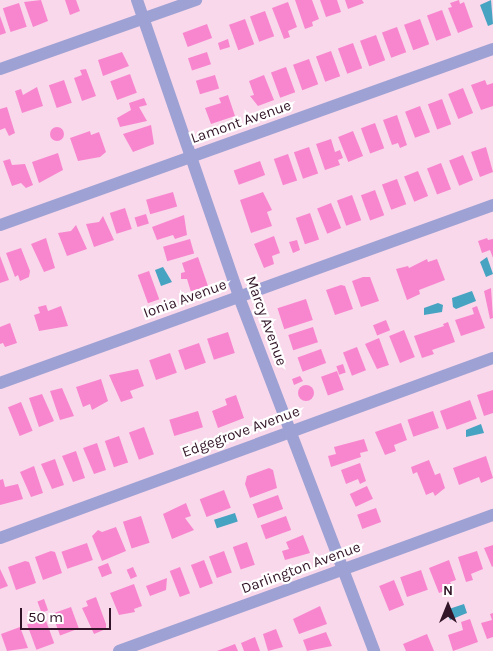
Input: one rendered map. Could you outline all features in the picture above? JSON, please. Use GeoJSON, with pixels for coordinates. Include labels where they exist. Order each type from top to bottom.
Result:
{"type":"FeatureCollection","features":[{"type":"Feature","properties":{"kind":"street","name":"Marcy Avenue"},"geometry":{"type":"LineString","coordinates":[[137,0],[239,297],[345,570],[374,651]]}},
{"type":"Feature","properties":{"kind":"street"},"geometry":{"type":"LineString","coordinates":[[0,69],[196,0]]}},
{"type":"Feature","properties":{"kind":"street","name":"Lamont Avenue"},"geometry":{"type":"LineString","coordinates":[[0,225],[493,49]]}},
{"type":"Feature","properties":{"kind":"street","name":"Ionia Avenue"},"geometry":{"type":"LineString","coordinates":[[0,383],[493,205]]}},
{"type":"Feature","properties":{"kind":"street","name":"Edgegrove Avenue"},"geometry":{"type":"LineString","coordinates":[[0,538],[493,358]]}},
{"type":"Feature","properties":{"kind":"street","name":"Darlington Avenue"},"geometry":{"type":"LineString","coordinates":[[119,651],[493,515]]}},
{"type":"Feature","properties":{"kind":"water"},"geometry":{"type":"Polygon","coordinates":[[[491,0],[493,24],[488,26],[480,5],[491,0]]]}},
{"type":"Feature","properties":{"kind":"water"},"geometry":{"type":"Polygon","coordinates":[[[487,257],[493,274],[486,277],[480,262],[487,257]]]}},
{"type":"Feature","properties":{"kind":"water"},"geometry":{"type":"Polygon","coordinates":[[[163,267],[172,282],[161,286],[155,270],[163,267]]]}},
{"type":"Feature","properties":{"kind":"water"},"geometry":{"type":"Polygon","coordinates":[[[472,291],[476,301],[456,309],[453,307],[452,298],[472,291]]]}},
{"type":"Feature","properties":{"kind":"water"},"geometry":{"type":"Polygon","coordinates":[[[438,303],[443,305],[442,312],[424,315],[424,308],[438,303]]]}},
{"type":"Feature","properties":{"kind":"water"},"geometry":{"type":"Polygon","coordinates":[[[481,424],[484,433],[466,437],[466,430],[481,424]]]}},
{"type":"Feature","properties":{"kind":"water"},"geometry":{"type":"Polygon","coordinates":[[[235,513],[238,522],[217,528],[214,520],[235,513]]]}},
{"type":"Feature","properties":{"kind":"water"},"geometry":{"type":"Polygon","coordinates":[[[464,604],[467,613],[450,620],[446,610],[464,604]]]}},
{"type":"Feature","properties":{"kind":"building"},"geometry":{"type":"Polygon","coordinates":[[[41,0],[48,21],[33,27],[24,2],[41,0]]]}},
{"type":"Feature","properties":{"kind":"building"},"geometry":{"type":"Polygon","coordinates":[[[65,0],[76,0],[80,11],[70,15],[65,0]]]}},
{"type":"Feature","properties":{"kind":"building"},"geometry":{"type":"Polygon","coordinates":[[[295,0],[312,0],[319,19],[312,22],[313,26],[305,29],[295,0]]]}},
{"type":"Feature","properties":{"kind":"building"},"geometry":{"type":"Polygon","coordinates":[[[320,0],[337,0],[341,12],[326,17],[320,0]]]}},
{"type":"Feature","properties":{"kind":"building"},"geometry":{"type":"Polygon","coordinates":[[[345,0],[362,0],[364,3],[348,9],[345,0]]]}},
{"type":"Feature","properties":{"kind":"building"},"geometry":{"type":"Polygon","coordinates":[[[459,0],[460,4],[464,2],[473,27],[458,33],[448,8],[452,7],[450,3],[459,0]]]}},
{"type":"Feature","properties":{"kind":"building"},"geometry":{"type":"Polygon","coordinates":[[[288,2],[297,27],[288,31],[290,37],[284,39],[272,8],[288,2]]]}},
{"type":"Feature","properties":{"kind":"building"},"geometry":{"type":"Polygon","coordinates":[[[19,3],[27,27],[11,32],[3,8],[19,3]]]}},
{"type":"Feature","properties":{"kind":"building"},"geometry":{"type":"Polygon","coordinates":[[[442,10],[451,35],[436,41],[427,15],[442,10]]]}},
{"type":"Feature","properties":{"kind":"building"},"geometry":{"type":"Polygon","coordinates":[[[265,11],[274,36],[259,42],[250,16],[265,11]]]}},
{"type":"Feature","properties":{"kind":"building"},"geometry":{"type":"Polygon","coordinates":[[[0,16],[6,33],[0,35],[0,16]]]}},
{"type":"Feature","properties":{"kind":"building"},"geometry":{"type":"Polygon","coordinates":[[[245,19],[254,44],[238,50],[229,25],[245,19]]]}},
{"type":"Feature","properties":{"kind":"building"},"geometry":{"type":"Polygon","coordinates":[[[420,19],[429,44],[413,50],[404,25],[420,19]]]}},
{"type":"Feature","properties":{"kind":"building"},"geometry":{"type":"Polygon","coordinates":[[[207,24],[212,38],[188,47],[183,33],[207,24]]]}},
{"type":"Feature","properties":{"kind":"building"},"geometry":{"type":"Polygon","coordinates":[[[397,27],[406,52],[391,58],[382,32],[397,27]]]}},
{"type":"Feature","properties":{"kind":"building"},"geometry":{"type":"Polygon","coordinates":[[[376,35],[385,60],[369,66],[360,41],[376,35]]]}},
{"type":"Feature","properties":{"kind":"building"},"geometry":{"type":"Polygon","coordinates":[[[228,39],[230,47],[220,50],[218,43],[228,39]]]}},
{"type":"Feature","properties":{"kind":"building"},"geometry":{"type":"Polygon","coordinates":[[[353,43],[362,68],[347,74],[338,48],[353,43]]]}},
{"type":"Feature","properties":{"kind":"building"},"geometry":{"type":"Polygon","coordinates":[[[331,51],[340,76],[325,82],[316,56],[331,51]]]}},
{"type":"Feature","properties":{"kind":"building"},"geometry":{"type":"Polygon","coordinates":[[[122,52],[129,66],[103,76],[98,60],[122,52]]]}},
{"type":"Feature","properties":{"kind":"building"},"geometry":{"type":"Polygon","coordinates":[[[207,52],[211,64],[192,71],[188,58],[207,52]]]}},
{"type":"Feature","properties":{"kind":"building"},"geometry":{"type":"Polygon","coordinates":[[[309,59],[318,84],[302,90],[293,65],[309,59]]]}},
{"type":"Feature","properties":{"kind":"building"},"geometry":{"type":"Polygon","coordinates":[[[286,67],[295,92],[280,98],[271,72],[286,67]]]}},
{"type":"Feature","properties":{"kind":"building"},"geometry":{"type":"Polygon","coordinates":[[[86,69],[96,96],[82,101],[74,78],[82,75],[80,70],[86,69]]]}},
{"type":"Feature","properties":{"kind":"building"},"geometry":{"type":"Polygon","coordinates":[[[130,74],[137,93],[117,100],[110,81],[130,74]]]}},
{"type":"Feature","properties":{"kind":"building"},"geometry":{"type":"Polygon","coordinates":[[[215,75],[219,88],[200,94],[196,81],[215,75]]]}},
{"type":"Feature","properties":{"kind":"building"},"geometry":{"type":"Polygon","coordinates":[[[264,75],[274,100],[258,106],[250,96],[254,95],[249,81],[264,75]]]}},
{"type":"Feature","properties":{"kind":"building"},"geometry":{"type":"Polygon","coordinates":[[[64,80],[72,103],[57,108],[49,85],[64,80]]]}},
{"type":"Feature","properties":{"kind":"building"},"geometry":{"type":"Polygon","coordinates":[[[485,80],[487,85],[493,83],[493,106],[481,110],[471,85],[485,80]]]}},
{"type":"Feature","properties":{"kind":"building"},"geometry":{"type":"Polygon","coordinates":[[[37,87],[43,106],[22,113],[15,91],[21,89],[23,95],[37,87]]]}},
{"type":"Feature","properties":{"kind":"building"},"geometry":{"type":"Polygon","coordinates":[[[463,88],[473,113],[458,119],[448,94],[463,88]]]}},
{"type":"Feature","properties":{"kind":"building"},"geometry":{"type":"Polygon","coordinates":[[[228,95],[235,116],[211,124],[205,108],[221,103],[219,98],[228,95]]]}},
{"type":"Feature","properties":{"kind":"building"},"geometry":{"type":"Polygon","coordinates":[[[144,98],[147,105],[139,107],[147,121],[120,127],[117,118],[131,110],[129,103],[144,98]]]}},
{"type":"Feature","properties":{"kind":"building"},"geometry":{"type":"Polygon","coordinates":[[[442,99],[451,124],[437,130],[428,104],[442,99]]]}},
{"type":"Feature","properties":{"kind":"building"},"geometry":{"type":"Polygon","coordinates":[[[420,106],[430,132],[415,138],[405,112],[420,106]]]}},
{"type":"Feature","properties":{"kind":"building"},"geometry":{"type":"Polygon","coordinates":[[[7,107],[15,133],[9,136],[5,128],[0,130],[0,109],[7,107]]]}},
{"type":"Feature","properties":{"kind":"building"},"geometry":{"type":"Polygon","coordinates":[[[397,115],[407,145],[400,148],[398,143],[392,145],[383,120],[397,115]]]}},
{"type":"Feature","properties":{"kind":"building"},"geometry":{"type":"Polygon","coordinates":[[[375,123],[384,148],[370,154],[361,128],[375,123]]]}},
{"type":"Feature","properties":{"kind":"building"},"geometry":{"type":"Polygon","coordinates":[[[151,125],[154,144],[133,152],[123,134],[151,125]]]}},
{"type":"Feature","properties":{"kind":"building"},"geometry":{"type":"Polygon","coordinates":[[[57,127],[62,129],[64,134],[62,139],[57,141],[52,139],[50,134],[52,129],[57,127]]]}},
{"type":"Feature","properties":{"kind":"building"},"geometry":{"type":"Polygon","coordinates":[[[90,131],[91,135],[99,132],[106,152],[100,157],[78,161],[70,138],[90,131]]]}},
{"type":"Feature","properties":{"kind":"building"},"geometry":{"type":"Polygon","coordinates":[[[353,131],[363,156],[348,162],[338,137],[353,131]]]}},
{"type":"Feature","properties":{"kind":"building"},"geometry":{"type":"Polygon","coordinates":[[[331,139],[335,152],[340,150],[343,158],[338,160],[340,165],[325,170],[316,144],[331,139]]]}},
{"type":"Feature","properties":{"kind":"building"},"geometry":{"type":"Polygon","coordinates":[[[309,147],[318,173],[303,179],[294,152],[309,147]]]}},
{"type":"Feature","properties":{"kind":"building"},"geometry":{"type":"Polygon","coordinates":[[[486,147],[493,172],[480,177],[471,152],[486,147]]]}},
{"type":"Feature","properties":{"kind":"building"},"geometry":{"type":"Polygon","coordinates":[[[58,153],[63,170],[39,183],[32,162],[58,153]]]}},
{"type":"Feature","properties":{"kind":"building"},"geometry":{"type":"Polygon","coordinates":[[[288,154],[297,180],[283,185],[274,159],[288,154]]]}},
{"type":"Feature","properties":{"kind":"building"},"geometry":{"type":"Polygon","coordinates":[[[463,155],[473,180],[459,186],[449,161],[463,155]]]}},
{"type":"Feature","properties":{"kind":"building"},"geometry":{"type":"Polygon","coordinates":[[[10,159],[12,165],[25,164],[33,185],[26,188],[21,183],[12,186],[3,161],[10,159]]]}},
{"type":"Feature","properties":{"kind":"building"},"geometry":{"type":"Polygon","coordinates":[[[260,161],[265,175],[239,185],[234,171],[260,161]]]}},
{"type":"Feature","properties":{"kind":"building"},"geometry":{"type":"Polygon","coordinates":[[[441,163],[451,189],[437,195],[427,168],[441,163]]]}},
{"type":"Feature","properties":{"kind":"building"},"geometry":{"type":"Polygon","coordinates":[[[418,171],[428,196],[414,202],[404,177],[418,171]]]}},
{"type":"Feature","properties":{"kind":"building"},"geometry":{"type":"Polygon","coordinates":[[[397,179],[406,204],[391,210],[382,184],[397,179]]]}},
{"type":"Feature","properties":{"kind":"building"},"geometry":{"type":"Polygon","coordinates":[[[375,190],[384,215],[370,221],[361,195],[375,190]]]}},
{"type":"Feature","properties":{"kind":"building"},"geometry":{"type":"Polygon","coordinates":[[[173,192],[177,206],[150,214],[146,200],[173,192]]]}},
{"type":"Feature","properties":{"kind":"building"},"geometry":{"type":"Polygon","coordinates":[[[263,192],[272,210],[267,212],[272,226],[251,233],[240,200],[263,192]]]}},
{"type":"Feature","properties":{"kind":"building"},"geometry":{"type":"Polygon","coordinates":[[[352,195],[361,220],[346,226],[337,200],[352,195]]]}},
{"type":"Feature","properties":{"kind":"building"},"geometry":{"type":"Polygon","coordinates":[[[331,203],[341,228],[327,234],[317,209],[331,203]]]}},
{"type":"Feature","properties":{"kind":"building"},"geometry":{"type":"Polygon","coordinates":[[[125,208],[132,229],[117,234],[110,213],[125,208]]]}},
{"type":"Feature","properties":{"kind":"building"},"geometry":{"type":"Polygon","coordinates":[[[310,213],[319,239],[305,244],[296,218],[310,213]]]}},
{"type":"Feature","properties":{"kind":"building"},"geometry":{"type":"Polygon","coordinates":[[[146,214],[149,224],[137,227],[135,218],[146,214]]]}},
{"type":"Feature","properties":{"kind":"building"},"geometry":{"type":"Polygon","coordinates":[[[184,215],[187,235],[175,239],[173,235],[157,240],[152,227],[184,215]]]}},
{"type":"Feature","properties":{"kind":"building"},"geometry":{"type":"Polygon","coordinates":[[[103,216],[114,240],[94,247],[86,224],[99,222],[103,216]]]}},
{"type":"Feature","properties":{"kind":"building"},"geometry":{"type":"Polygon","coordinates":[[[76,225],[87,249],[67,256],[58,233],[71,231],[76,225]]]}},
{"type":"Feature","properties":{"kind":"building"},"geometry":{"type":"Polygon","coordinates":[[[274,236],[280,253],[272,256],[274,264],[264,268],[254,244],[274,236]]]}},
{"type":"Feature","properties":{"kind":"building"},"geometry":{"type":"Polygon","coordinates":[[[46,238],[55,268],[44,272],[31,244],[46,238]]]}},
{"type":"Feature","properties":{"kind":"building"},"geometry":{"type":"Polygon","coordinates":[[[487,238],[488,240],[493,239],[493,258],[490,250],[482,253],[478,241],[487,238]]]}},
{"type":"Feature","properties":{"kind":"building"},"geometry":{"type":"Polygon","coordinates":[[[190,239],[194,253],[167,261],[163,247],[190,239]]]}},
{"type":"Feature","properties":{"kind":"building"},"geometry":{"type":"Polygon","coordinates":[[[297,240],[300,250],[293,253],[289,242],[297,240]]]}},
{"type":"Feature","properties":{"kind":"building"},"geometry":{"type":"Polygon","coordinates":[[[21,248],[30,271],[29,277],[20,281],[18,275],[15,277],[6,253],[21,248]]]}},
{"type":"Feature","properties":{"kind":"building"},"geometry":{"type":"Polygon","coordinates":[[[0,256],[9,280],[0,283],[0,256]]]}},
{"type":"Feature","properties":{"kind":"building"},"geometry":{"type":"Polygon","coordinates":[[[198,257],[208,286],[191,292],[187,279],[181,279],[181,273],[185,272],[182,263],[198,257]]]}},
{"type":"Feature","properties":{"kind":"building"},"geometry":{"type":"Polygon","coordinates":[[[427,259],[428,262],[437,259],[445,280],[419,290],[420,294],[407,300],[396,269],[408,266],[409,268],[427,259]]]}},
{"type":"Feature","properties":{"kind":"building"},"geometry":{"type":"Polygon","coordinates":[[[149,271],[159,299],[148,303],[138,275],[149,271]]]}},
{"type":"Feature","properties":{"kind":"building"},"geometry":{"type":"Polygon","coordinates":[[[363,277],[370,277],[379,301],[361,307],[352,281],[363,277]]]}},
{"type":"Feature","properties":{"kind":"building"},"geometry":{"type":"Polygon","coordinates":[[[341,285],[345,286],[353,309],[335,315],[326,290],[341,285]]]}},
{"type":"Feature","properties":{"kind":"building"},"geometry":{"type":"Polygon","coordinates":[[[491,288],[493,318],[490,319],[484,291],[491,288]]]}},
{"type":"Feature","properties":{"kind":"building"},"geometry":{"type":"Polygon","coordinates":[[[306,299],[313,320],[284,329],[277,308],[306,299]]]}},
{"type":"Feature","properties":{"kind":"building"},"geometry":{"type":"Polygon","coordinates":[[[46,305],[48,311],[61,306],[68,326],[39,331],[34,315],[40,313],[38,307],[46,305]]]}},
{"type":"Feature","properties":{"kind":"building"},"geometry":{"type":"Polygon","coordinates":[[[477,306],[485,328],[461,336],[455,320],[474,314],[472,308],[477,306]]]}},
{"type":"Feature","properties":{"kind":"building"},"geometry":{"type":"Polygon","coordinates":[[[386,320],[390,330],[377,335],[373,325],[386,320]]]}},
{"type":"Feature","properties":{"kind":"building"},"geometry":{"type":"Polygon","coordinates":[[[448,322],[455,342],[432,350],[434,354],[422,358],[414,336],[444,326],[443,324],[448,322]]]}},
{"type":"Feature","properties":{"kind":"building"},"geometry":{"type":"Polygon","coordinates":[[[10,323],[17,343],[5,347],[3,343],[0,344],[0,327],[10,323]]]}},
{"type":"Feature","properties":{"kind":"building"},"geometry":{"type":"Polygon","coordinates":[[[313,327],[318,342],[293,350],[288,335],[313,327]]]}},
{"type":"Feature","properties":{"kind":"building"},"geometry":{"type":"Polygon","coordinates":[[[404,330],[415,357],[400,363],[389,336],[404,330]]]}},
{"type":"Feature","properties":{"kind":"building"},"geometry":{"type":"Polygon","coordinates":[[[228,332],[235,353],[214,360],[207,339],[228,332]]]}},
{"type":"Feature","properties":{"kind":"building"},"geometry":{"type":"Polygon","coordinates":[[[379,338],[389,365],[377,369],[365,344],[379,338]]]}},
{"type":"Feature","properties":{"kind":"building"},"geometry":{"type":"Polygon","coordinates":[[[199,343],[206,363],[185,370],[178,350],[199,343]]]}},
{"type":"Feature","properties":{"kind":"building"},"geometry":{"type":"Polygon","coordinates":[[[357,347],[366,370],[352,376],[343,352],[357,347]]]}},
{"type":"Feature","properties":{"kind":"building"},"geometry":{"type":"Polygon","coordinates":[[[321,349],[326,363],[303,372],[298,358],[321,349]]]}},
{"type":"Feature","properties":{"kind":"building"},"geometry":{"type":"Polygon","coordinates":[[[170,353],[177,373],[156,380],[149,360],[170,353]]]}},
{"type":"Feature","properties":{"kind":"building"},"geometry":{"type":"Polygon","coordinates":[[[343,364],[346,373],[339,375],[336,366],[343,364]]]}},
{"type":"Feature","properties":{"kind":"building"},"geometry":{"type":"Polygon","coordinates":[[[138,369],[144,386],[130,391],[133,398],[121,402],[109,375],[138,369]]]}},
{"type":"Feature","properties":{"kind":"building"},"geometry":{"type":"Polygon","coordinates":[[[337,371],[344,390],[328,396],[321,377],[337,371]]]}},
{"type":"Feature","properties":{"kind":"building"},"geometry":{"type":"Polygon","coordinates":[[[300,376],[303,381],[294,385],[292,379],[300,376]]]}},
{"type":"Feature","properties":{"kind":"building"},"geometry":{"type":"Polygon","coordinates":[[[101,379],[108,401],[92,410],[90,404],[83,407],[76,387],[101,379]]]}},
{"type":"Feature","properties":{"kind":"building"},"geometry":{"type":"Polygon","coordinates":[[[306,385],[312,387],[314,393],[312,399],[306,401],[300,399],[298,393],[300,387],[306,385]]]}},
{"type":"Feature","properties":{"kind":"building"},"geometry":{"type":"Polygon","coordinates":[[[62,388],[74,416],[60,420],[50,391],[62,388]]]}},
{"type":"Feature","properties":{"kind":"building"},"geometry":{"type":"Polygon","coordinates":[[[493,390],[493,413],[484,416],[477,395],[493,390]]]}},
{"type":"Feature","properties":{"kind":"building"},"geometry":{"type":"Polygon","coordinates":[[[42,394],[54,421],[39,427],[29,398],[42,394]]]}},
{"type":"Feature","properties":{"kind":"building"},"geometry":{"type":"Polygon","coordinates":[[[236,395],[244,418],[218,428],[212,411],[227,405],[225,399],[236,395]]]}},
{"type":"Feature","properties":{"kind":"building"},"geometry":{"type":"Polygon","coordinates":[[[470,400],[477,419],[447,430],[440,411],[470,400]]]}},
{"type":"Feature","properties":{"kind":"building"},"geometry":{"type":"Polygon","coordinates":[[[21,402],[33,431],[20,436],[8,407],[21,402]]]}},
{"type":"Feature","properties":{"kind":"building"},"geometry":{"type":"Polygon","coordinates":[[[198,411],[203,427],[174,436],[169,420],[198,411]]]}},
{"type":"Feature","properties":{"kind":"building"},"geometry":{"type":"Polygon","coordinates":[[[433,411],[439,428],[413,437],[407,420],[433,411]]]}},
{"type":"Feature","properties":{"kind":"building"},"geometry":{"type":"Polygon","coordinates":[[[401,423],[407,440],[394,445],[396,451],[385,455],[375,432],[401,423]]]}},
{"type":"Feature","properties":{"kind":"building"},"geometry":{"type":"Polygon","coordinates":[[[144,427],[154,454],[139,460],[129,432],[144,427]]]}},
{"type":"Feature","properties":{"kind":"building"},"geometry":{"type":"Polygon","coordinates":[[[119,436],[128,462],[114,467],[105,441],[119,436]]]}},
{"type":"Feature","properties":{"kind":"building"},"geometry":{"type":"Polygon","coordinates":[[[364,439],[368,451],[360,453],[361,457],[331,467],[328,456],[336,454],[334,447],[364,439]]]}},
{"type":"Feature","properties":{"kind":"building"},"geometry":{"type":"Polygon","coordinates":[[[97,443],[106,470],[94,474],[83,448],[97,443]]]}},
{"type":"Feature","properties":{"kind":"building"},"geometry":{"type":"Polygon","coordinates":[[[76,451],[85,478],[73,482],[62,456],[76,451]]]}},
{"type":"Feature","properties":{"kind":"building"},"geometry":{"type":"Polygon","coordinates":[[[486,456],[493,478],[481,483],[479,477],[459,485],[453,468],[486,456]]]}},
{"type":"Feature","properties":{"kind":"building"},"geometry":{"type":"Polygon","coordinates":[[[55,459],[64,485],[52,489],[41,464],[55,459]]]}},
{"type":"Feature","properties":{"kind":"building"},"geometry":{"type":"Polygon","coordinates":[[[429,460],[435,475],[440,473],[445,488],[435,496],[433,492],[426,495],[417,472],[413,474],[411,467],[429,460]]]}},
{"type":"Feature","properties":{"kind":"building"},"geometry":{"type":"Polygon","coordinates":[[[360,463],[366,481],[360,484],[358,479],[346,484],[341,470],[360,463]]]}},
{"type":"Feature","properties":{"kind":"building"},"geometry":{"type":"Polygon","coordinates":[[[34,466],[43,493],[31,497],[20,472],[34,466]]]}},
{"type":"Feature","properties":{"kind":"building"},"geometry":{"type":"Polygon","coordinates":[[[269,468],[273,470],[277,488],[250,498],[245,484],[247,476],[269,468]]]}},
{"type":"Feature","properties":{"kind":"building"},"geometry":{"type":"Polygon","coordinates":[[[3,479],[5,487],[18,484],[23,499],[0,505],[0,480],[3,479]]]}},
{"type":"Feature","properties":{"kind":"building"},"geometry":{"type":"Polygon","coordinates":[[[367,486],[373,499],[356,507],[350,494],[367,486]]]}},
{"type":"Feature","properties":{"kind":"building"},"geometry":{"type":"Polygon","coordinates":[[[224,490],[231,508],[207,517],[200,499],[224,490]]]}},
{"type":"Feature","properties":{"kind":"building"},"geometry":{"type":"Polygon","coordinates":[[[278,495],[283,509],[258,518],[253,504],[278,495]]]}},
{"type":"Feature","properties":{"kind":"building"},"geometry":{"type":"Polygon","coordinates":[[[186,503],[191,516],[185,518],[194,530],[172,539],[163,514],[186,503]]]}},
{"type":"Feature","properties":{"kind":"building"},"geometry":{"type":"Polygon","coordinates":[[[376,508],[381,522],[362,529],[357,515],[376,508]]]}},
{"type":"Feature","properties":{"kind":"building"},"geometry":{"type":"Polygon","coordinates":[[[141,516],[150,543],[132,549],[123,522],[141,516]]]}},
{"type":"Feature","properties":{"kind":"building"},"geometry":{"type":"Polygon","coordinates":[[[286,516],[291,530],[266,539],[261,525],[286,516]]]}},
{"type":"Feature","properties":{"kind":"building"},"geometry":{"type":"Polygon","coordinates":[[[116,527],[126,551],[102,561],[92,536],[98,530],[102,532],[116,527]]]}},
{"type":"Feature","properties":{"kind":"building"},"geometry":{"type":"Polygon","coordinates":[[[303,535],[310,553],[285,560],[282,551],[289,549],[286,542],[303,535]]]}},
{"type":"Feature","properties":{"kind":"building"},"geometry":{"type":"Polygon","coordinates":[[[247,542],[255,565],[241,570],[233,547],[247,542]]]}},
{"type":"Feature","properties":{"kind":"building"},"geometry":{"type":"Polygon","coordinates":[[[87,543],[93,560],[67,569],[61,552],[87,543]]]}},
{"type":"Feature","properties":{"kind":"building"},"geometry":{"type":"Polygon","coordinates":[[[493,545],[493,566],[492,567],[484,548],[493,545]]]}},
{"type":"Feature","properties":{"kind":"building"},"geometry":{"type":"Polygon","coordinates":[[[51,551],[55,552],[62,573],[43,580],[35,557],[51,551]]]}},
{"type":"Feature","properties":{"kind":"building"},"geometry":{"type":"Polygon","coordinates":[[[224,551],[232,573],[217,578],[209,556],[224,551]]]}},
{"type":"Feature","properties":{"kind":"building"},"geometry":{"type":"Polygon","coordinates":[[[477,551],[483,569],[471,574],[473,580],[466,582],[458,557],[477,551]]]}},
{"type":"Feature","properties":{"kind":"building"},"geometry":{"type":"Polygon","coordinates":[[[204,560],[213,583],[200,588],[191,565],[204,560]]]}},
{"type":"Feature","properties":{"kind":"building"},"geometry":{"type":"Polygon","coordinates":[[[449,560],[456,580],[450,582],[453,588],[439,593],[429,568],[449,560]]]}},
{"type":"Feature","properties":{"kind":"building"},"geometry":{"type":"Polygon","coordinates":[[[25,561],[29,562],[36,583],[16,590],[8,567],[25,561]]]}},
{"type":"Feature","properties":{"kind":"building"},"geometry":{"type":"Polygon","coordinates":[[[108,563],[112,573],[102,577],[98,567],[108,563]]]}},
{"type":"Feature","properties":{"kind":"building"},"geometry":{"type":"Polygon","coordinates":[[[133,567],[137,576],[131,579],[127,570],[133,567]]]}},
{"type":"Feature","properties":{"kind":"building"},"geometry":{"type":"Polygon","coordinates":[[[180,567],[190,593],[180,597],[170,571],[180,567]]]}},
{"type":"Feature","properties":{"kind":"building"},"geometry":{"type":"Polygon","coordinates":[[[0,569],[8,586],[0,589],[0,569]]]}},
{"type":"Feature","properties":{"kind":"building"},"geometry":{"type":"Polygon","coordinates":[[[421,570],[428,590],[407,597],[400,577],[421,570]]]}},
{"type":"Feature","properties":{"kind":"building"},"geometry":{"type":"Polygon","coordinates":[[[167,578],[166,590],[150,596],[146,586],[167,578]]]}},
{"type":"Feature","properties":{"kind":"building"},"geometry":{"type":"Polygon","coordinates":[[[394,580],[404,605],[389,611],[379,586],[394,580]]]}},
{"type":"Feature","properties":{"kind":"building"},"geometry":{"type":"Polygon","coordinates":[[[134,584],[142,606],[134,609],[135,612],[119,615],[110,593],[134,584]]]}},
{"type":"Feature","properties":{"kind":"building"},"geometry":{"type":"Polygon","coordinates":[[[96,597],[106,629],[94,634],[82,608],[88,606],[86,601],[96,597]]]}},
{"type":"Feature","properties":{"kind":"building"},"geometry":{"type":"Polygon","coordinates":[[[44,599],[48,610],[42,613],[37,601],[44,599]]]}},
{"type":"Feature","properties":{"kind":"building"},"geometry":{"type":"Polygon","coordinates":[[[320,606],[327,624],[299,634],[293,619],[320,606]]]}},
{"type":"Feature","properties":{"kind":"building"},"geometry":{"type":"Polygon","coordinates":[[[71,607],[79,629],[60,635],[52,614],[71,607]]]}},
{"type":"Feature","properties":{"kind":"building"},"geometry":{"type":"Polygon","coordinates":[[[493,613],[493,637],[487,639],[481,623],[492,620],[490,614],[493,613]]]}},
{"type":"Feature","properties":{"kind":"building"},"geometry":{"type":"Polygon","coordinates":[[[45,618],[54,643],[36,650],[27,624],[45,618]]]}},
{"type":"Feature","properties":{"kind":"building"},"geometry":{"type":"Polygon","coordinates":[[[470,619],[478,642],[453,651],[448,635],[463,630],[461,622],[470,619]]]}},
{"type":"Feature","properties":{"kind":"building"},"geometry":{"type":"Polygon","coordinates":[[[20,627],[28,648],[7,651],[1,634],[20,627]]]}},
{"type":"Feature","properties":{"kind":"building"},"geometry":{"type":"Polygon","coordinates":[[[276,629],[283,647],[268,651],[263,634],[276,629]]]}},
{"type":"Feature","properties":{"kind":"building"},"geometry":{"type":"Polygon","coordinates":[[[326,632],[332,646],[307,651],[303,640],[326,632]]]}},
{"type":"Feature","properties":{"kind":"building"},"geometry":{"type":"Polygon","coordinates":[[[427,634],[434,651],[406,651],[403,644],[427,634]]]}},
{"type":"Feature","properties":{"kind":"building"},"geometry":{"type":"Polygon","coordinates":[[[255,637],[260,651],[244,651],[241,643],[255,637]]]}},
{"type":"Feature","properties":{"kind":"building"},"geometry":{"type":"Polygon","coordinates":[[[235,644],[238,651],[217,651],[235,644]]]}}]}
